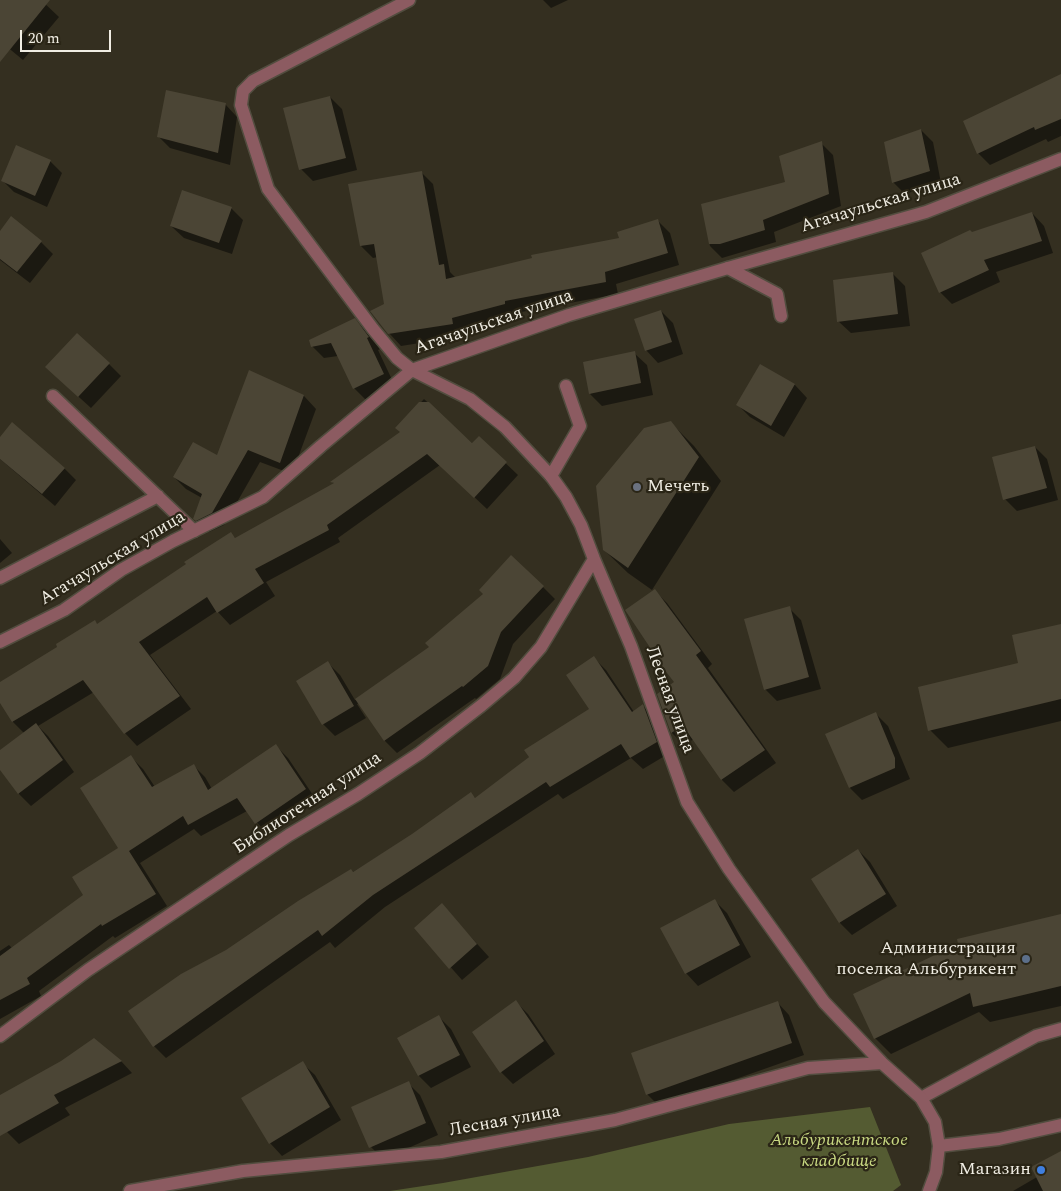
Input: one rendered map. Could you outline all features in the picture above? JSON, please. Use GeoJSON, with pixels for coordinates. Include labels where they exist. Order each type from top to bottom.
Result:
{"type":"FeatureCollection","features":[{"type":"Feature","properties":{"kind":"street","name":"Лесная улица"},"geometry":{"type":"LineString","coordinates":[[409,0],[253,81],[243,91],[241,105],[268,189],[373,330],[398,358],[412,370],[470,398],[505,427],[551,476],[566,496],[582,525],[594,559],[631,646],[687,802],[729,869],[824,1002],[882,1064],[921,1098],[935,1122],[939,1146],[936,1172],[929,1191]]}},
{"type":"Feature","properties":{"kind":"street","name":"Агачаульская улица"},"geometry":{"type":"LineString","coordinates":[[0,642],[64,610],[121,570],[263,497],[412,370],[569,315],[926,212],[1061,159]]}},
{"type":"Feature","properties":{"kind":"street"},"geometry":{"type":"LineString","coordinates":[[728,268],[777,294],[781,316]]}},
{"type":"Feature","properties":{"kind":"street"},"geometry":{"type":"LineString","coordinates":[[551,476],[580,426],[566,386]]}},
{"type":"Feature","properties":{"kind":"street"},"geometry":{"type":"LineString","coordinates":[[53,396],[194,531]]}},
{"type":"Feature","properties":{"kind":"street"},"geometry":{"type":"LineString","coordinates":[[0,578],[158,496]]}},
{"type":"Feature","properties":{"kind":"street","name":"Библиотечная улица"},"geometry":{"type":"LineString","coordinates":[[0,1036],[88,970],[289,835],[358,794],[420,753],[482,705],[514,678],[540,647],[594,559]]}},
{"type":"Feature","properties":{"kind":"street"},"geometry":{"type":"LineString","coordinates":[[921,1098],[1036,1036],[1061,1030]]}},
{"type":"Feature","properties":{"kind":"street","name":"Лесная улица"},"geometry":{"type":"LineString","coordinates":[[130,1191],[243,1171],[441,1152],[615,1120],[808,1068],[882,1064]]}},
{"type":"Feature","properties":{"kind":"street"},"geometry":{"type":"LineString","coordinates":[[939,1146],[999,1139],[1061,1125]]}},
{"type":"Feature","properties":{"kind":"green space","name":"Альбурикентское кладбище"},"geometry":{"type":"Polygon","coordinates":[[[870,1107],[901,1185],[893,1191],[390,1191],[588,1157],[729,1124],[870,1107]]]}},
{"type":"Feature","properties":{"kind":"building"},"geometry":{"type":"Polygon","coordinates":[[[0,0],[50,0],[0,62],[0,0]]]}},
{"type":"Feature","properties":{"kind":"building"},"geometry":{"type":"Polygon","coordinates":[[[1061,74],[1061,119],[1035,130],[1034,127],[977,154],[963,121],[1061,74]]]}},
{"type":"Feature","properties":{"kind":"building"},"geometry":{"type":"Polygon","coordinates":[[[166,90],[226,103],[218,153],[157,137],[166,90]]]}},
{"type":"Feature","properties":{"kind":"building"},"geometry":{"type":"Polygon","coordinates":[[[330,96],[346,158],[299,170],[283,108],[330,96]]]}},
{"type":"Feature","properties":{"kind":"building"},"geometry":{"type":"Polygon","coordinates":[[[921,129],[930,171],[892,183],[884,142],[921,129]]]}},
{"type":"Feature","properties":{"kind":"building"},"geometry":{"type":"Polygon","coordinates":[[[822,141],[829,194],[763,220],[765,230],[720,244],[709,244],[701,204],[785,182],[779,156],[822,141]]]}},
{"type":"Feature","properties":{"kind":"building"},"geometry":{"type":"Polygon","coordinates":[[[16,145],[51,160],[35,196],[1,181],[16,145]]]}},
{"type":"Feature","properties":{"kind":"building"},"geometry":{"type":"Polygon","coordinates":[[[422,171],[439,265],[444,264],[446,279],[532,258],[531,255],[619,238],[617,232],[658,219],[668,253],[605,272],[606,282],[505,301],[505,304],[452,318],[453,324],[388,334],[370,311],[384,304],[374,244],[360,246],[348,184],[422,171]]]}},
{"type":"Feature","properties":{"kind":"building"},"geometry":{"type":"Polygon","coordinates":[[[182,190],[232,207],[219,243],[170,226],[182,190]]]}},
{"type":"Feature","properties":{"kind":"building"},"geometry":{"type":"Polygon","coordinates":[[[1032,212],[1042,241],[984,260],[989,270],[939,293],[921,253],[970,230],[972,232],[1032,212]]]}},
{"type":"Feature","properties":{"kind":"building"},"geometry":{"type":"Polygon","coordinates":[[[11,216],[42,241],[17,272],[0,259],[0,231],[11,216]]]}},
{"type":"Feature","properties":{"kind":"building"},"geometry":{"type":"Polygon","coordinates":[[[893,272],[898,314],[837,322],[833,280],[893,272]]]}},
{"type":"Feature","properties":{"kind":"building"},"geometry":{"type":"Polygon","coordinates":[[[661,310],[672,342],[645,351],[634,319],[661,310]]]}},
{"type":"Feature","properties":{"kind":"building"},"geometry":{"type":"Polygon","coordinates":[[[355,318],[369,337],[367,338],[384,374],[353,389],[331,343],[311,347],[309,340],[355,318]]]}},
{"type":"Feature","properties":{"kind":"building"},"geometry":{"type":"Polygon","coordinates":[[[77,333],[110,363],[78,397],[45,367],[77,333]]]}},
{"type":"Feature","properties":{"kind":"building"},"geometry":{"type":"Polygon","coordinates":[[[635,351],[641,383],[589,394],[583,362],[635,351]]]}},
{"type":"Feature","properties":{"kind":"building"},"geometry":{"type":"Polygon","coordinates":[[[760,364],[795,384],[771,426],[736,405],[760,364]]]}},
{"type":"Feature","properties":{"kind":"building"},"geometry":{"type":"Polygon","coordinates":[[[249,370],[304,395],[280,463],[248,450],[212,513],[196,521],[193,519],[202,494],[173,477],[193,442],[217,455],[249,370]]]}},
{"type":"Feature","properties":{"kind":"building"},"geometry":{"type":"Polygon","coordinates":[[[419,402],[429,402],[472,443],[479,436],[507,462],[474,498],[427,454],[327,525],[329,530],[255,569],[264,583],[217,613],[207,597],[139,642],[180,696],[124,734],[83,680],[12,722],[0,703],[0,682],[57,647],[56,644],[95,620],[97,624],[186,564],[184,562],[231,532],[235,538],[334,483],[330,482],[400,432],[395,428],[419,402]]]}},
{"type":"Feature","properties":{"kind":"building"},"geometry":{"type":"Polygon","coordinates":[[[671,421],[699,457],[628,568],[603,550],[596,486],[644,428],[671,421]]]}},
{"type":"Feature","properties":{"kind":"building"},"geometry":{"type":"Polygon","coordinates":[[[12,422],[65,468],[42,494],[0,459],[0,437],[12,422]]]}},
{"type":"Feature","properties":{"kind":"building"},"geometry":{"type":"Polygon","coordinates":[[[1035,446],[1047,488],[1003,500],[992,457],[1035,446]]]}},
{"type":"Feature","properties":{"kind":"building"},"geometry":{"type":"Polygon","coordinates":[[[511,555],[544,586],[501,632],[488,666],[463,687],[384,741],[355,699],[429,647],[425,643],[483,594],[479,590],[511,555]]]}},
{"type":"Feature","properties":{"kind":"building"},"geometry":{"type":"Polygon","coordinates":[[[655,589],[701,651],[696,655],[765,750],[721,780],[683,726],[671,733],[657,694],[674,682],[647,647],[649,646],[625,610],[655,589]]]}},
{"type":"Feature","properties":{"kind":"building"},"geometry":{"type":"Polygon","coordinates":[[[790,606],[809,677],[764,690],[744,619],[790,606]]]}},
{"type":"Feature","properties":{"kind":"building"},"geometry":{"type":"Polygon","coordinates":[[[1061,624],[1061,699],[928,731],[918,687],[1018,663],[1012,635],[1061,624]]]}},
{"type":"Feature","properties":{"kind":"building"},"geometry":{"type":"Polygon","coordinates":[[[594,656],[632,712],[643,704],[657,742],[630,758],[621,744],[550,787],[546,782],[373,895],[322,936],[318,930],[153,1047],[128,1011],[181,974],[226,950],[298,901],[351,869],[353,872],[412,834],[471,792],[475,798],[529,757],[524,750],[589,709],[566,675],[594,656]]]}},
{"type":"Feature","properties":{"kind":"building"},"geometry":{"type":"Polygon","coordinates":[[[328,661],[354,706],[322,725],[296,681],[328,661]]]}},
{"type":"Feature","properties":{"kind":"building"},"geometry":{"type":"Polygon","coordinates":[[[876,712],[895,758],[895,768],[849,788],[825,734],[876,712]]]}},
{"type":"Feature","properties":{"kind":"building"},"geometry":{"type":"Polygon","coordinates":[[[36,723],[63,760],[18,794],[0,770],[0,750],[36,723]]]}},
{"type":"Feature","properties":{"kind":"building"},"geometry":{"type":"Polygon","coordinates":[[[276,744],[306,789],[255,824],[237,798],[188,825],[183,816],[129,851],[156,894],[102,926],[101,924],[27,978],[30,984],[0,1000],[0,956],[83,895],[72,877],[118,848],[80,788],[131,755],[152,787],[194,764],[208,790],[276,744]]]}},
{"type":"Feature","properties":{"kind":"building"},"geometry":{"type":"Polygon","coordinates":[[[858,849],[886,894],[839,923],[811,879],[858,849]]]}},
{"type":"Feature","properties":{"kind":"building"},"geometry":{"type":"Polygon","coordinates":[[[715,899],[740,945],[685,974],[660,928],[715,899]]]}},
{"type":"Feature","properties":{"kind":"building"},"geometry":{"type":"Polygon","coordinates":[[[442,903],[477,944],[449,969],[414,928],[442,903]]]}},
{"type":"Feature","properties":{"kind":"building"},"geometry":{"type":"Polygon","coordinates":[[[1061,914],[1061,986],[973,1007],[970,993],[874,1039],[853,994],[958,944],[957,939],[1061,914]]]}},
{"type":"Feature","properties":{"kind":"building"},"geometry":{"type":"Polygon","coordinates":[[[516,1000],[544,1041],[500,1073],[472,1032],[516,1000]]]}},
{"type":"Feature","properties":{"kind":"building"},"geometry":{"type":"Polygon","coordinates":[[[778,1001],[792,1043],[646,1095],[631,1053],[778,1001]]]}},
{"type":"Feature","properties":{"kind":"building"},"geometry":{"type":"Polygon","coordinates":[[[439,1015],[460,1055],[418,1076],[397,1038],[439,1015]]]}},
{"type":"Feature","properties":{"kind":"building"},"geometry":{"type":"Polygon","coordinates":[[[94,1038],[122,1061],[54,1095],[59,1103],[0,1136],[0,1095],[61,1061],[94,1038]]]}},
{"type":"Feature","properties":{"kind":"building"},"geometry":{"type":"Polygon","coordinates":[[[303,1061],[330,1107],[269,1144],[241,1098],[303,1061]]]}},
{"type":"Feature","properties":{"kind":"building"},"geometry":{"type":"Polygon","coordinates":[[[409,1081],[426,1123],[369,1148],[351,1107],[409,1081]]]}},
{"type":"Feature","properties":{"kind":"building"},"geometry":{"type":"Polygon","coordinates":[[[1061,1151],[1061,1191],[1043,1191],[1031,1167],[1061,1151]]]}},
{"type":"Feature","properties":{"kind":"place","name":"Мечеть"},"geometry":{"type":"Point","coordinates":[637,487]}},
{"type":"Feature","properties":{"kind":"place","name":"Администрация поселка Альбурикент"},"geometry":{"type":"Point","coordinates":[1026,959]}},
{"type":"Feature","properties":{"kind":"place","name":"Магазин"},"geometry":{"type":"Point","coordinates":[1041,1170]}}]}
